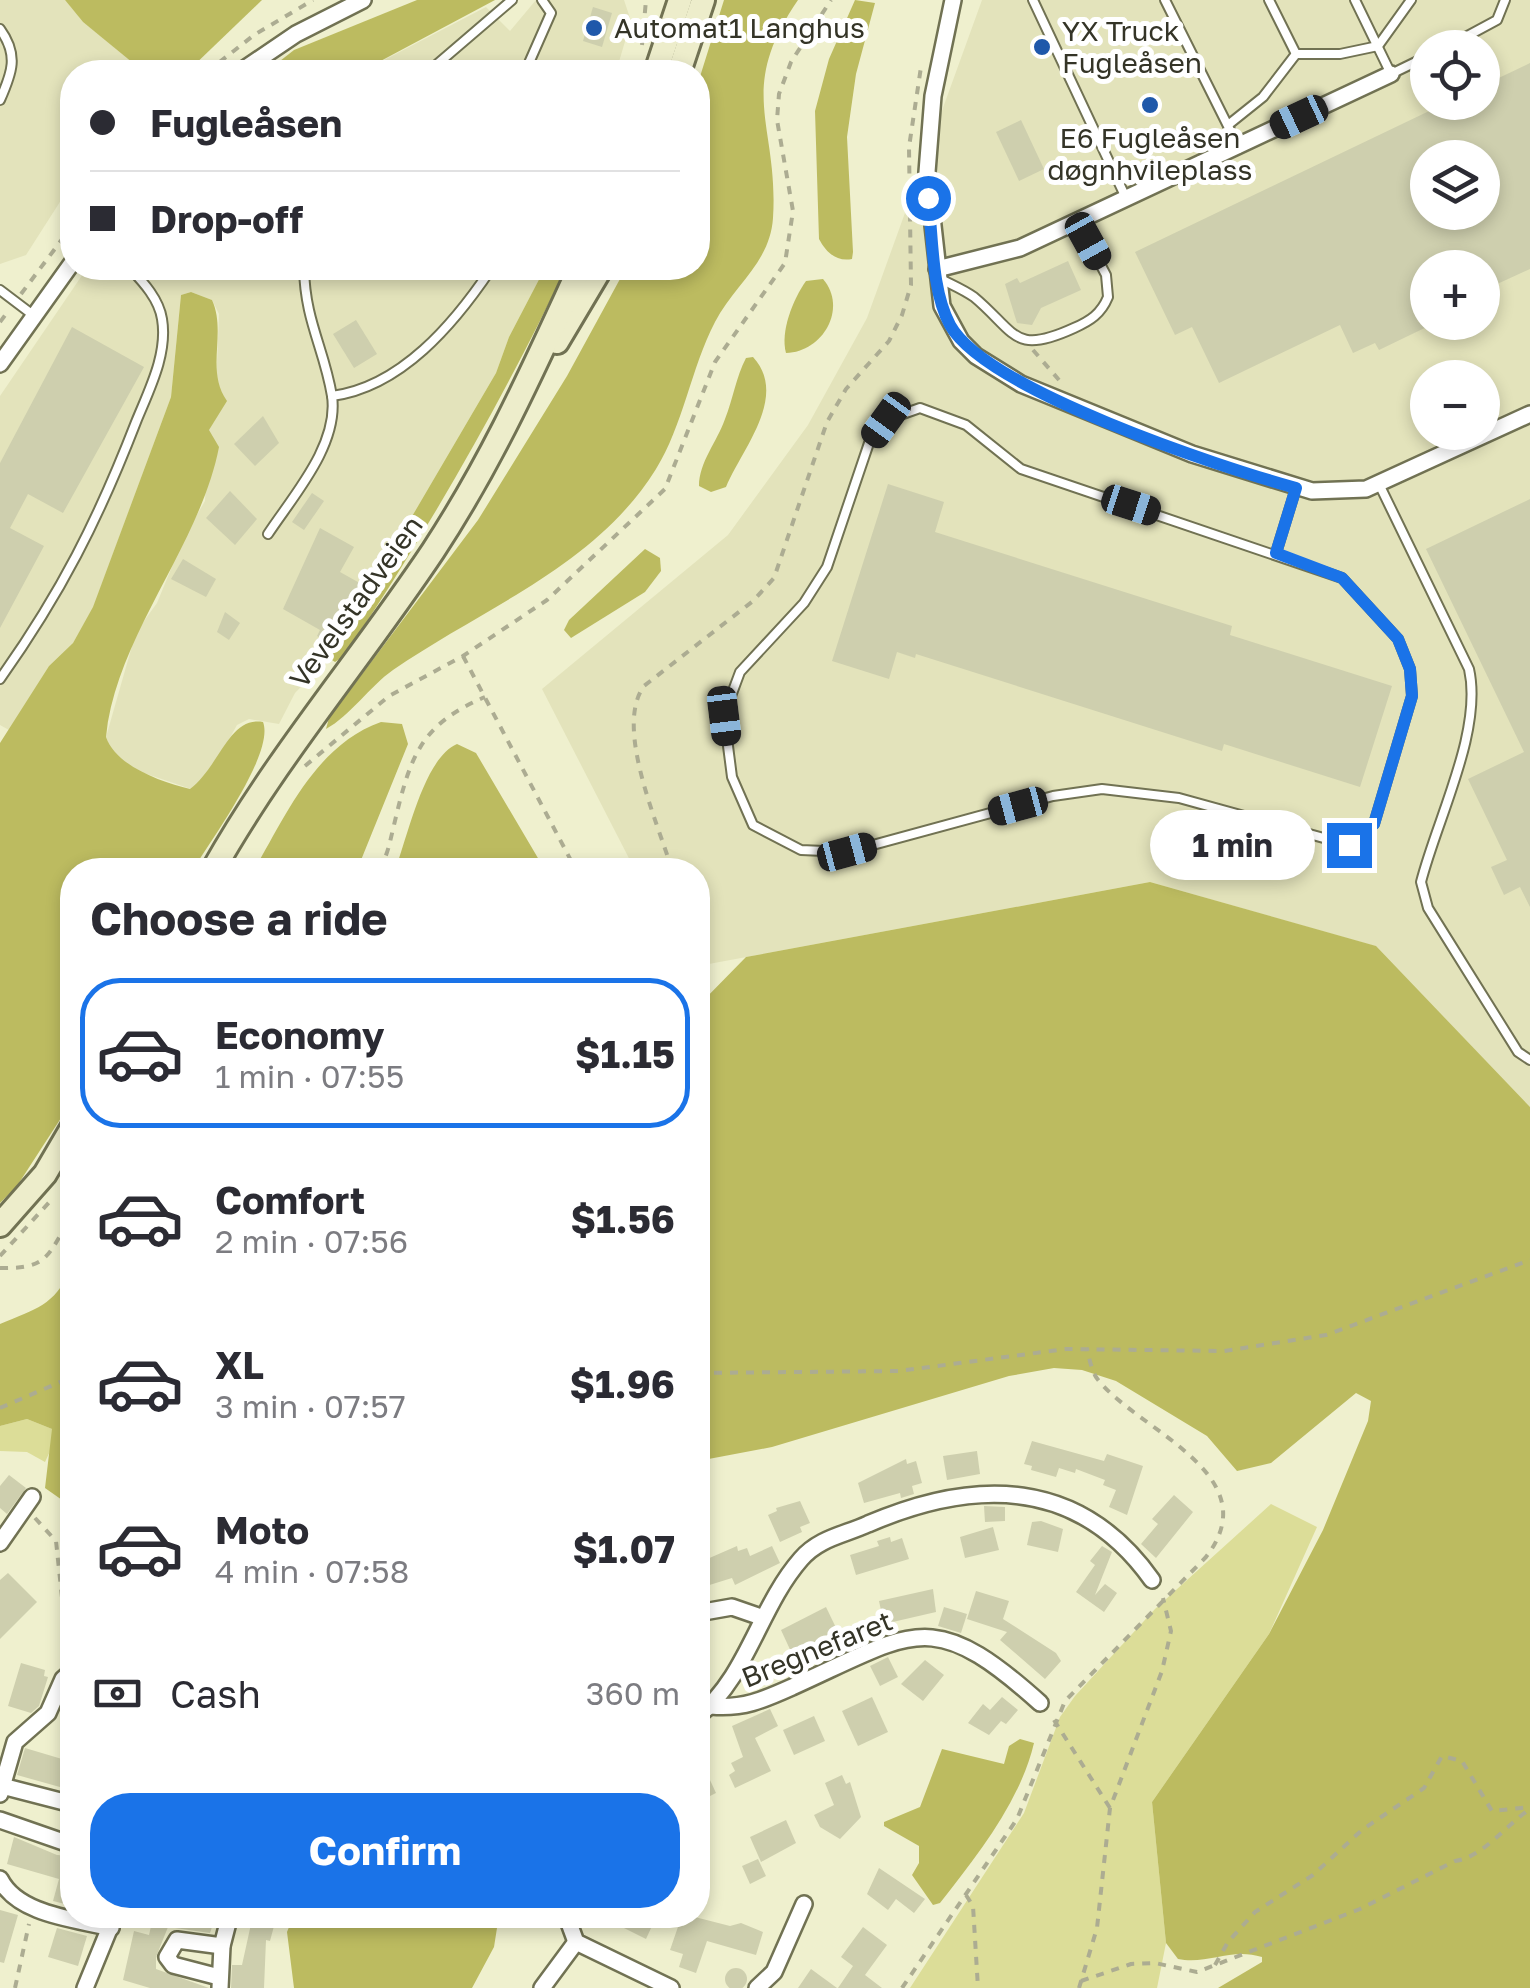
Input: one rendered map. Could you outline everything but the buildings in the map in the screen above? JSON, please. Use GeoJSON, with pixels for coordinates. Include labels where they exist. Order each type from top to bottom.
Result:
{"type":"FeatureCollection","features":[{"type":"Feature","properties":{"kind":"main road"},"geometry":{"type":"LineString","coordinates":[[650,60],[680,0]]}},
{"type":"Feature","properties":{"kind":"main road"},"geometry":{"type":"LineString","coordinates":[[683,60],[703,0]]}},
{"type":"Feature","properties":{"kind":"main road","name":"Vevelstadveien"},"geometry":{"type":"LineString","coordinates":[[220,858],[283,754],[432,552],[540,364],[575,280]]}},
{"type":"Feature","properties":{"kind":"main road","name":"Vevelstadveien"},"geometry":{"type":"LineString","coordinates":[[540,364],[568,328],[594,280]]}},
{"type":"Feature","properties":{"kind":"main road"},"geometry":{"type":"LineString","coordinates":[[0,1225],[31,1192],[60,1147]]}},
{"type":"Feature","properties":{"kind":"street"},"geometry":{"type":"LineString","coordinates":[[258,60],[338,5],[364,0]]}},
{"type":"Feature","properties":{"kind":"street"},"geometry":{"type":"LineString","coordinates":[[954,0],[928,124],[926,172],[938,273],[949,323],[976,356],[995,370],[1192,454],[1296,488],[1340,492],[1379,484],[1530,414]]}},
{"type":"Feature","properties":{"kind":"street"},"geometry":{"type":"LineString","coordinates":[[938,273],[994,257],[1078,222],[1391,74]]}},
{"type":"Feature","properties":{"kind":"street"},"geometry":{"type":"LineString","coordinates":[[0,364],[60,279]]}},
{"type":"Feature","properties":{"kind":"street","name":"Bregnefaret"},"geometry":{"type":"LineString","coordinates":[[710,1704],[733,1679],[760,1617],[804,1555],[825,1540],[887,1516],[986,1492],[1025,1494],[1058,1504],[1125,1547],[1152,1580]]}},
{"type":"Feature","properties":{"kind":"street"},"geometry":{"type":"LineString","coordinates":[[0,1543],[32,1496]]}},
{"type":"Feature","properties":{"kind":"street","name":"Bregnefaret"},"geometry":{"type":"LineString","coordinates":[[710,1611],[732,1607],[760,1617]]}},
{"type":"Feature","properties":{"kind":"street","name":"Bregnefaret"},"geometry":{"type":"LineString","coordinates":[[710,1710],[751,1706],[899,1640],[926,1636],[976,1651],[1040,1704]]}},
{"type":"Feature","properties":{"kind":"street"},"geometry":{"type":"LineString","coordinates":[[60,1693],[48,1713],[14,1742],[1,1790],[60,1802]]}},
{"type":"Feature","properties":{"kind":"street"},"geometry":{"type":"LineString","coordinates":[[0,1820],[60,1840]]}},
{"type":"Feature","properties":{"kind":"street"},"geometry":{"type":"LineString","coordinates":[[0,1879],[12,1894],[32,1907],[60,1912]]}},
{"type":"Feature","properties":{"kind":"street"},"geometry":{"type":"LineString","coordinates":[[757,1988],[774,1972],[804,1904]]}},
{"type":"Feature","properties":{"kind":"street"},"geometry":{"type":"LineString","coordinates":[[85,1988],[110,1928]]}},
{"type":"Feature","properties":{"kind":"street"},"geometry":{"type":"LineString","coordinates":[[222,1946],[176,1940],[167,1957],[173,1966],[220,1982],[227,1928]]}},
{"type":"Feature","properties":{"kind":"street"},"geometry":{"type":"LineString","coordinates":[[571,1928],[576,1942],[671,1988]]}},
{"type":"Feature","properties":{"kind":"street"},"geometry":{"type":"LineString","coordinates":[[542,1988],[576,1942]]}},
{"type":"Feature","properties":{"kind":"lane"},"geometry":{"type":"LineString","coordinates":[[442,60],[512,0]]}},
{"type":"Feature","properties":{"kind":"lane"},"geometry":{"type":"LineString","coordinates":[[530,60],[551,13],[542,0]]}},
{"type":"Feature","properties":{"kind":"lane"},"geometry":{"type":"LineString","coordinates":[[1034,0],[1128,200]]}},
{"type":"Feature","properties":{"kind":"lane"},"geometry":{"type":"LineString","coordinates":[[1164,0],[1238,146]]}},
{"type":"Feature","properties":{"kind":"lane"},"geometry":{"type":"LineString","coordinates":[[1269,0],[1296,54]]}},
{"type":"Feature","properties":{"kind":"lane"},"geometry":{"type":"LineString","coordinates":[[1355,0],[1391,74],[1410,65]]}},
{"type":"Feature","properties":{"kind":"lane"},"geometry":{"type":"LineString","coordinates":[[1296,54],[1340,54],[1378,46],[1411,0]]}},
{"type":"Feature","properties":{"kind":"lane"},"geometry":{"type":"LineString","coordinates":[[1478,30],[1497,20],[1504,0]]}},
{"type":"Feature","properties":{"kind":"lane"},"geometry":{"type":"LineString","coordinates":[[0,30],[10,42],[14,67],[0,100]]}},
{"type":"Feature","properties":{"kind":"lane"},"geometry":{"type":"LineString","coordinates":[[1228,125],[1263,97],[1296,54]]}},
{"type":"Feature","properties":{"kind":"lane"},"geometry":{"type":"LineString","coordinates":[[938,273],[975,298],[1008,333],[1028,342],[1072,329],[1104,306],[1109,287],[1078,222]]}},
{"type":"Feature","properties":{"kind":"lane"},"geometry":{"type":"LineString","coordinates":[[0,679],[67,579],[97,521],[155,373],[163,343],[162,317],[138,280]]}},
{"type":"Feature","properties":{"kind":"lane"},"geometry":{"type":"LineString","coordinates":[[268,534],[319,455],[332,412],[332,396],[309,325],[305,280]]}},
{"type":"Feature","properties":{"kind":"lane"},"geometry":{"type":"LineString","coordinates":[[332,396],[385,380],[460,315],[484,280]]}},
{"type":"Feature","properties":{"kind":"lane"},"geometry":{"type":"LineString","coordinates":[[0,290],[33,315]]}},
{"type":"Feature","properties":{"kind":"lane"},"geometry":{"type":"LineString","coordinates":[[920,408],[966,424],[1021,469],[1276,553],[1342,578],[1398,639],[1410,669],[1412,696],[1374,824],[1360,840],[1349,845],[1179,798],[1102,789],[1053,796],[847,852],[801,850],[753,825],[732,776],[724,716],[740,672],[804,603],[827,566],[869,443],[886,420],[902,411],[920,408]]}},
{"type":"Feature","properties":{"kind":"lane"},"geometry":{"type":"LineString","coordinates":[[1379,484],[1469,669],[1474,692],[1470,721],[1421,882],[1428,908],[1518,1052],[1530,1060]]}},
{"type":"Feature","properties":{"kind":"lane"},"geometry":{"type":"LineString","coordinates":[[1276,553],[1296,488]]}},
{"type":"Feature","properties":{"kind":"path"},"geometry":{"type":"LineString","coordinates":[[646,0],[648,60]]}},
{"type":"Feature","properties":{"kind":"path"},"geometry":{"type":"LineString","coordinates":[[301,770],[374,707],[515,624],[580,573],[656,501],[674,475],[715,362],[733,330],[778,276],[789,252],[793,211],[778,120],[779,94],[786,72],[831,0]]}},
{"type":"Feature","properties":{"kind":"path"},"geometry":{"type":"LineString","coordinates":[[222,60],[254,35],[310,1]]}},
{"type":"Feature","properties":{"kind":"path"},"geometry":{"type":"LineString","coordinates":[[668,858],[633,738],[633,705],[644,686],[746,608],[774,578],[827,422],[846,389],[897,326],[911,285],[909,147],[922,62]]}},
{"type":"Feature","properties":{"kind":"path"},"geometry":{"type":"LineString","coordinates":[[0,322],[60,242]]}},
{"type":"Feature","properties":{"kind":"path"},"geometry":{"type":"LineString","coordinates":[[1028,342],[1043,365],[1066,384]]}},
{"type":"Feature","properties":{"kind":"path"},"geometry":{"type":"LineString","coordinates":[[464,656],[570,858]]}},
{"type":"Feature","properties":{"kind":"path"},"geometry":{"type":"LineString","coordinates":[[383,858],[406,779],[421,745],[440,719],[484,697]]}},
{"type":"Feature","properties":{"kind":"path"},"geometry":{"type":"LineString","coordinates":[[0,1268],[29,1269],[40,1264],[60,1234]]}},
{"type":"Feature","properties":{"kind":"path"},"geometry":{"type":"LineString","coordinates":[[710,1372],[899,1371],[1104,1347],[1224,1351],[1326,1336],[1530,1260]]}},
{"type":"Feature","properties":{"kind":"path"},"geometry":{"type":"LineString","coordinates":[[902,1988],[1017,1819],[1054,1719],[1065,1701],[1220,1537],[1222,1505],[1192,1457],[1102,1384],[1087,1348]]}},
{"type":"Feature","properties":{"kind":"path"},"geometry":{"type":"LineString","coordinates":[[0,1408],[60,1382]]}},
{"type":"Feature","properties":{"kind":"path"},"geometry":{"type":"LineString","coordinates":[[30,1514],[56,1541],[60,1580]]}},
{"type":"Feature","properties":{"kind":"path"},"geometry":{"type":"LineString","coordinates":[[1080,1985],[1097,1928],[1110,1808],[1162,1672],[1171,1631],[1163,1598]]}},
{"type":"Feature","properties":{"kind":"path"},"geometry":{"type":"LineString","coordinates":[[1054,1719],[1110,1808]]}},
{"type":"Feature","properties":{"kind":"path"},"geometry":{"type":"LineString","coordinates":[[1214,1966],[1228,1942],[1255,1912],[1313,1875],[1362,1830],[1424,1788],[1442,1756],[1462,1761],[1492,1811],[1530,1808]]}},
{"type":"Feature","properties":{"kind":"path"},"geometry":{"type":"LineString","coordinates":[[1080,1985],[1131,1964],[1155,1962],[1197,1972],[1360,1909],[1455,1861],[1470,1858],[1500,1829],[1530,1808]]}},
{"type":"Feature","properties":{"kind":"path"},"geometry":{"type":"LineString","coordinates":[[966,1895],[974,1906],[978,1988]]}},
{"type":"Feature","properties":{"kind":"path"},"geometry":{"type":"LineString","coordinates":[[15,1988],[32,1907]]}},
{"type":"Feature","properties":{"kind":"shaded area"},"geometry":{"type":"Polygon","coordinates":[[[0,0],[65,0],[83,22],[133,60],[60,60],[60,202],[26,255],[0,264],[0,0]]]}},
{"type":"Feature","properties":{"kind":"shaded area"},"geometry":{"type":"Polygon","coordinates":[[[65,0],[262,0],[200,60],[129,60],[83,22],[65,0]]]}},
{"type":"Feature","properties":{"kind":"shaded area"},"geometry":{"type":"Polygon","coordinates":[[[417,0],[495,0],[382,60],[281,60],[294,50],[417,0]]]}},
{"type":"Feature","properties":{"kind":"shaded area"},"geometry":{"type":"Polygon","coordinates":[[[536,0],[624,0],[631,21],[620,60],[384,60],[486,7],[510,31],[536,0]]]}},
{"type":"Feature","properties":{"kind":"shaded area"},"geometry":{"type":"Polygon","coordinates":[[[724,0],[798,0],[779,32],[764,85],[773,185],[770,234],[758,261],[715,322],[656,469],[631,503],[570,559],[393,670],[326,729],[329,718],[478,520],[567,376],[619,280],[710,280],[710,60],[705,60],[724,0]]]}},
{"type":"Feature","properties":{"kind":"shaded area"},"geometry":{"type":"Polygon","coordinates":[[[855,0],[875,3],[856,74],[847,137],[853,252],[852,259],[846,260],[832,255],[819,239],[815,111],[829,59],[855,0]]]}},
{"type":"Feature","properties":{"kind":"shaded area"},"geometry":{"type":"Polygon","coordinates":[[[982,0],[1530,0],[1530,1107],[1375,946],[1150,882],[710,964],[710,858],[629,858],[542,689],[728,535],[808,425],[867,318],[982,0]]]}},
{"type":"Feature","properties":{"kind":"shaded area"},"geometry":{"type":"Polygon","coordinates":[[[823,279],[833,303],[828,327],[811,345],[786,353],[786,326],[797,297],[806,281],[823,279]]]}},
{"type":"Feature","properties":{"kind":"shaded area"},"geometry":{"type":"Polygon","coordinates":[[[79,280],[539,280],[509,337],[496,373],[329,658],[295,693],[279,724],[249,719],[237,725],[211,772],[191,789],[129,768],[111,752],[106,737],[136,632],[157,603],[185,535],[205,501],[209,429],[226,401],[216,387],[219,314],[212,300],[191,292],[181,295],[171,397],[93,608],[73,643],[49,666],[9,730],[0,725],[0,396],[79,280]]]}},
{"type":"Feature","properties":{"kind":"shaded area"},"geometry":{"type":"Polygon","coordinates":[[[539,280],[560,280],[462,466],[405,562],[344,656],[335,662],[329,658],[496,373],[509,337],[539,280]]]}},
{"type":"Feature","properties":{"kind":"shaded area"},"geometry":{"type":"Polygon","coordinates":[[[191,292],[212,300],[218,325],[217,377],[227,401],[209,430],[219,447],[209,484],[125,663],[106,737],[129,764],[190,789],[241,727],[263,722],[264,736],[251,775],[201,858],[60,858],[60,1120],[17,1186],[0,1203],[0,743],[49,666],[73,643],[93,607],[171,397],[181,295],[191,292]]]}},
{"type":"Feature","properties":{"kind":"shaded area"},"geometry":{"type":"Polygon","coordinates":[[[753,357],[763,372],[766,388],[759,422],[726,487],[711,492],[699,486],[702,469],[746,358],[753,357]]]}},
{"type":"Feature","properties":{"kind":"shaded area"},"geometry":{"type":"Polygon","coordinates":[[[645,549],[660,558],[661,571],[645,592],[571,638],[564,630],[569,620],[645,549]]]}},
{"type":"Feature","properties":{"kind":"shaded area"},"geometry":{"type":"Polygon","coordinates":[[[381,722],[402,724],[408,744],[362,858],[261,858],[305,784],[338,747],[381,722]]]}},
{"type":"Feature","properties":{"kind":"shaded area"},"geometry":{"type":"Polygon","coordinates":[[[457,744],[476,753],[538,858],[399,858],[426,781],[445,752],[457,744]]]}},
{"type":"Feature","properties":{"kind":"shaded area"},"geometry":{"type":"Polygon","coordinates":[[[1150,882],[1376,946],[1530,1107],[1530,1988],[1218,1988],[1262,1962],[1262,1957],[1240,1954],[1178,1959],[1166,1943],[1152,1802],[1269,1634],[1323,1530],[1368,1421],[1371,1401],[1356,1393],[1271,1463],[1237,1471],[1207,1436],[1116,1381],[1082,1370],[1054,1368],[1009,1376],[772,1447],[710,1459],[710,994],[746,957],[1150,882]]]}},
{"type":"Feature","properties":{"kind":"shaded area"},"geometry":{"type":"Polygon","coordinates":[[[60,1287],[60,1499],[45,1488],[52,1429],[27,1419],[0,1426],[0,1324],[35,1309],[60,1287]]]}},
{"type":"Feature","properties":{"kind":"shaded area"},"geometry":{"type":"Polygon","coordinates":[[[1020,1739],[1034,1743],[1008,1807],[940,1903],[933,1905],[912,1875],[919,1863],[919,1846],[884,1826],[884,1822],[920,1807],[942,1749],[1004,1764],[1009,1746],[1020,1739]]]}},
{"type":"Feature","properties":{"kind":"shaded area"},"geometry":{"type":"Polygon","coordinates":[[[289,1928],[497,1928],[494,1947],[472,1988],[294,1988],[289,1928]]]}},
{"type":"Feature","properties":{"kind":"green space"},"geometry":{"type":"Polygon","coordinates":[[[27,1419],[52,1429],[52,1447],[45,1462],[27,1452],[0,1451],[0,1426],[27,1419]]]}},
{"type":"Feature","properties":{"kind":"green space"},"geometry":{"type":"Polygon","coordinates":[[[1271,1504],[1317,1527],[1269,1634],[1152,1802],[1166,1943],[1157,1988],[910,1988],[1024,1813],[1060,1717],[1075,1696],[1155,1609],[1271,1504]]]}},
{"type":"Feature","properties":{"kind":"place","name":"Automat1 Langhus"},"geometry":{"type":"Point","coordinates":[594,28]}},
{"type":"Feature","properties":{"kind":"place","name":"YX Truck Fugleåsen"},"geometry":{"type":"Point","coordinates":[1042,47]}},
{"type":"Feature","properties":{"kind":"place","name":"E6 Fugleåsen døgnhvileplass"},"geometry":{"type":"Point","coordinates":[1150,105]}},
{"type":"Feature","properties":{"kind":"route"},"geometry":{"type":"LineString","coordinates":[[928,198],[942,306],[960,340],[976,356],[995,370],[1049,396],[1192,454],[1296,488],[1276,553],[1342,578],[1398,639],[1410,669],[1412,696],[1374,824],[1360,840],[1349,845]]}}]}
